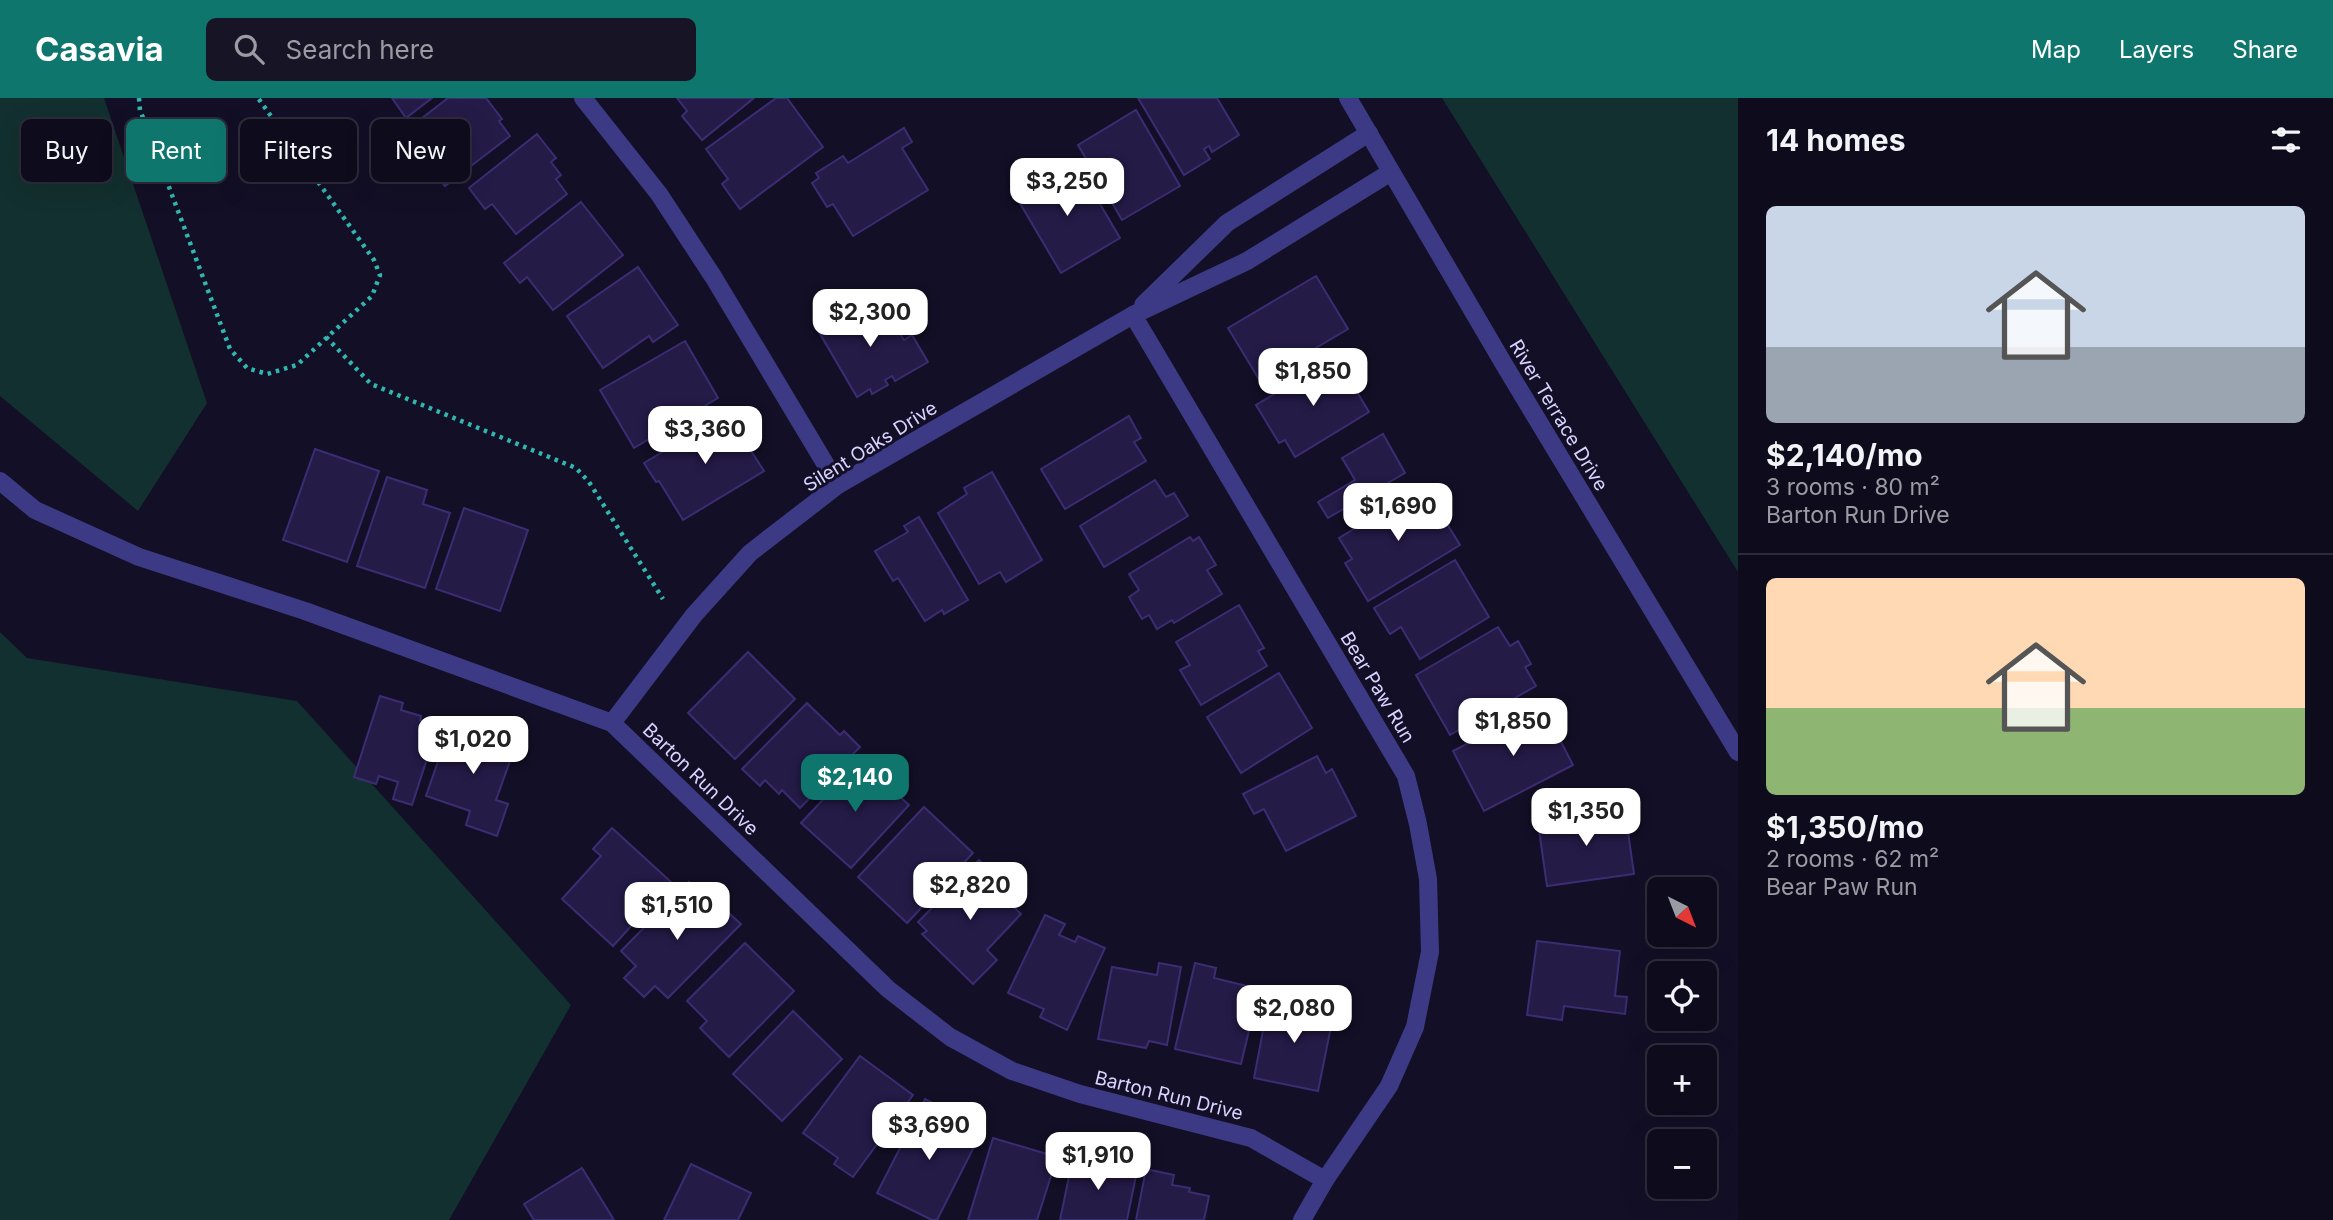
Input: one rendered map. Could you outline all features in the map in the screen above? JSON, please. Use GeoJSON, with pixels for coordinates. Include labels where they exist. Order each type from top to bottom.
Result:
{"type":"FeatureCollection","features":[{"type":"Feature","properties":{"kind":"street"},"geometry":{"type":"LineString","coordinates":[[583,98],[659,194],[712,274],[838,485]]}},
{"type":"Feature","properties":{"kind":"street","name":"River Terrace Drive"},"geometry":{"type":"LineString","coordinates":[[1348,98],[1504,366],[1738,752]]}},
{"type":"Feature","properties":{"kind":"street","name":"Silent Oaks Drive"},"geometry":{"type":"LineString","coordinates":[[1133,315],[1227,223],[1369,133]]}},
{"type":"Feature","properties":{"kind":"street","name":"Silent Oaks Drive"},"geometry":{"type":"LineString","coordinates":[[612,723],[694,615],[750,553],[838,485],[1133,315],[1247,261],[1391,172]]}},
{"type":"Feature","properties":{"kind":"street","name":"Bear Paw Run"},"geometry":{"type":"LineString","coordinates":[[1133,315],[1406,776],[1418,824],[1427,879],[1430,952],[1415,1027],[1390,1086],[1325,1181],[1302,1220]]}},
{"type":"Feature","properties":{"kind":"street","name":"Barton Run Drive"},"geometry":{"type":"LineString","coordinates":[[0,481],[34,510],[139,557],[305,611],[612,723],[888,989],[950,1037],[1012,1071],[1080,1094],[1251,1138],[1325,1181]]}},
{"type":"Feature","properties":{"kind":"path"},"geometry":{"type":"LineString","coordinates":[[139,98],[140,110],[230,349],[247,368],[267,374],[297,365],[372,296],[380,275],[374,260],[258,98]]}},
{"type":"Feature","properties":{"kind":"path"},"geometry":{"type":"LineString","coordinates":[[326,337],[371,384],[576,468],[589,482],[663,599]]}},
{"type":"Feature","properties":{"kind":"green space"},"geometry":{"type":"Polygon","coordinates":[[[0,98],[104,98],[111,119],[21,119],[21,182],[112,182],[112,122],[126,163],[126,182],[132,182],[207,403],[138,511],[0,396],[0,98]]]}},
{"type":"Feature","properties":{"kind":"green space"},"geometry":{"type":"Polygon","coordinates":[[[1442,98],[1738,98],[1738,572],[1442,98]]]}},
{"type":"Feature","properties":{"kind":"green space"},"geometry":{"type":"Polygon","coordinates":[[[0,632],[27,658],[297,701],[571,1005],[449,1220],[0,1220],[0,632]]]}},
{"type":"Feature","properties":{"kind":"building"},"geometry":{"type":"Polygon","coordinates":[[[392,98],[432,98],[406,118],[392,98]]]}},
{"type":"Feature","properties":{"kind":"building"},"geometry":{"type":"Polygon","coordinates":[[[448,98],[486,98],[502,119],[499,121],[510,136],[470,167],[470,119],[421,119],[448,98]]]}},
{"type":"Feature","properties":{"kind":"building"},"geometry":{"type":"Polygon","coordinates":[[[677,98],[754,98],[702,140],[682,116],[687,111],[677,98]]]}},
{"type":"Feature","properties":{"kind":"building"},"geometry":{"type":"Polygon","coordinates":[[[776,98],[787,98],[823,147],[740,209],[722,184],[728,179],[706,149],[776,98]]]}},
{"type":"Feature","properties":{"kind":"building"},"geometry":{"type":"Polygon","coordinates":[[[1138,98],[1217,98],[1239,135],[1212,152],[1209,146],[1204,149],[1210,159],[1184,175],[1138,98]]]}},
{"type":"Feature","properties":{"kind":"building"},"geometry":{"type":"Polygon","coordinates":[[[1136,110],[1180,186],[1122,220],[1078,145],[1136,110]]]}},
{"type":"Feature","properties":{"kind":"building"},"geometry":{"type":"Polygon","coordinates":[[[904,128],[912,142],[902,148],[928,190],[853,236],[833,204],[827,207],[812,183],[819,178],[816,173],[843,156],[848,163],[904,128]]]}},
{"type":"Feature","properties":{"kind":"building"},"geometry":{"type":"Polygon","coordinates":[[[537,134],[556,158],[551,162],[561,175],[556,179],[567,194],[516,234],[492,204],[485,209],[469,188],[537,134]]]}},
{"type":"Feature","properties":{"kind":"building"},"geometry":{"type":"Polygon","coordinates":[[[1080,170],[1120,238],[1061,273],[1014,193],[1051,172],[1057,183],[1080,170]]]}},
{"type":"Feature","properties":{"kind":"building"},"geometry":{"type":"Polygon","coordinates":[[[581,202],[623,255],[553,310],[527,277],[520,283],[504,263],[581,202]]]}},
{"type":"Feature","properties":{"kind":"building"},"geometry":{"type":"Polygon","coordinates":[[[638,267],[678,325],[653,342],[649,336],[603,368],[567,316],[638,267]]]}},
{"type":"Feature","properties":{"kind":"building"},"geometry":{"type":"Polygon","coordinates":[[[1316,276],[1348,329],[1260,381],[1228,328],[1316,276]]]}},
{"type":"Feature","properties":{"kind":"building"},"geometry":{"type":"Polygon","coordinates":[[[882,303],[904,340],[912,335],[928,362],[895,381],[892,376],[885,380],[888,385],[872,394],[870,389],[857,397],[816,327],[850,307],[856,318],[882,303]]]}},
{"type":"Feature","properties":{"kind":"building"},"geometry":{"type":"Polygon","coordinates":[[[685,341],[718,398],[634,448],[600,390],[685,341]]]}},
{"type":"Feature","properties":{"kind":"building"},"geometry":{"type":"Polygon","coordinates":[[[1336,357],[1369,412],[1295,457],[1285,440],[1279,443],[1256,405],[1336,357]]]}},
{"type":"Feature","properties":{"kind":"building"},"geometry":{"type":"Polygon","coordinates":[[[727,413],[764,471],[683,520],[659,481],[656,482],[644,463],[727,413]]]}},
{"type":"Feature","properties":{"kind":"building"},"geometry":{"type":"Polygon","coordinates":[[[1129,416],[1141,438],[1134,442],[1146,461],[1065,509],[1041,469],[1129,416]]]}},
{"type":"Feature","properties":{"kind":"building"},"geometry":{"type":"Polygon","coordinates":[[[1383,434],[1405,473],[1328,518],[1318,502],[1355,480],[1342,458],[1383,434]]]}},
{"type":"Feature","properties":{"kind":"building"},"geometry":{"type":"Polygon","coordinates":[[[315,449],[379,471],[347,562],[283,540],[315,449]]]}},
{"type":"Feature","properties":{"kind":"building"},"geometry":{"type":"Polygon","coordinates":[[[992,472],[1042,560],[1006,582],[1000,572],[979,584],[938,513],[967,494],[964,488],[992,472]]]}},
{"type":"Feature","properties":{"kind":"building"},"geometry":{"type":"Polygon","coordinates":[[[387,477],[427,490],[423,504],[450,513],[425,588],[357,566],[387,477]]]}},
{"type":"Feature","properties":{"kind":"building"},"geometry":{"type":"Polygon","coordinates":[[[1155,480],[1166,497],[1174,493],[1188,516],[1104,567],[1080,526],[1155,480]]]}},
{"type":"Feature","properties":{"kind":"building"},"geometry":{"type":"Polygon","coordinates":[[[1424,486],[1460,545],[1368,601],[1345,563],[1352,559],[1339,538],[1424,486]]]}},
{"type":"Feature","properties":{"kind":"building"},"geometry":{"type":"Polygon","coordinates":[[[464,508],[528,530],[500,611],[436,589],[464,508]]]}},
{"type":"Feature","properties":{"kind":"building"},"geometry":{"type":"Polygon","coordinates":[[[919,517],[968,600],[944,614],[942,610],[925,621],[898,578],[893,581],[875,551],[908,532],[904,526],[919,517]]]}},
{"type":"Feature","properties":{"kind":"building"},"geometry":{"type":"Polygon","coordinates":[[[1190,537],[1193,541],[1199,537],[1216,565],[1207,570],[1222,594],[1174,623],[1172,620],[1157,629],[1149,615],[1142,619],[1129,597],[1139,590],[1129,574],[1190,537]]]}},
{"type":"Feature","properties":{"kind":"building"},"geometry":{"type":"Polygon","coordinates":[[[1455,560],[1489,617],[1420,659],[1401,627],[1390,634],[1374,608],[1455,560]]]}},
{"type":"Feature","properties":{"kind":"building"},"geometry":{"type":"Polygon","coordinates":[[[1239,605],[1264,648],[1258,651],[1267,666],[1201,705],[1180,670],[1190,665],[1176,642],[1239,605]]]}},
{"type":"Feature","properties":{"kind":"building"},"geometry":{"type":"Polygon","coordinates":[[[1498,627],[1510,646],[1518,641],[1531,664],[1525,667],[1536,686],[1450,735],[1416,675],[1498,627]]]}},
{"type":"Feature","properties":{"kind":"building"},"geometry":{"type":"Polygon","coordinates":[[[748,652],[795,699],[735,759],[688,713],[748,652]]]}},
{"type":"Feature","properties":{"kind":"building"},"geometry":{"type":"Polygon","coordinates":[[[1279,673],[1312,728],[1241,773],[1207,717],[1279,673]]]}},
{"type":"Feature","properties":{"kind":"building"},"geometry":{"type":"Polygon","coordinates":[[[380,696],[403,703],[401,710],[421,716],[420,720],[438,725],[412,805],[393,799],[398,782],[379,776],[376,784],[354,777],[380,696]]]}},
{"type":"Feature","properties":{"kind":"building"},"geometry":{"type":"Polygon","coordinates":[[[807,703],[840,735],[844,731],[860,747],[800,808],[782,790],[779,794],[765,780],[760,786],[742,769],[807,703]]]}},
{"type":"Feature","properties":{"kind":"building"},"geometry":{"type":"Polygon","coordinates":[[[1542,705],[1573,765],[1484,811],[1453,751],[1542,705]]]}},
{"type":"Feature","properties":{"kind":"building"},"geometry":{"type":"Polygon","coordinates":[[[452,721],[495,735],[494,739],[515,747],[496,800],[508,804],[497,836],[466,825],[470,811],[426,796],[452,721]]]}},
{"type":"Feature","properties":{"kind":"building"},"geometry":{"type":"Polygon","coordinates":[[[1317,756],[1326,773],[1332,769],[1356,816],[1286,851],[1264,809],[1254,814],[1243,794],[1317,756]]]}},
{"type":"Feature","properties":{"kind":"building"},"geometry":{"type":"Polygon","coordinates":[[[860,760],[909,805],[851,868],[801,823],[860,760]]]}},
{"type":"Feature","properties":{"kind":"building"},"geometry":{"type":"Polygon","coordinates":[[[924,807],[973,853],[907,923],[858,877],[924,807]]]}},
{"type":"Feature","properties":{"kind":"building"},"geometry":{"type":"Polygon","coordinates":[[[1625,811],[1634,874],[1547,886],[1538,823],[1625,811]]]}},
{"type":"Feature","properties":{"kind":"building"},"geometry":{"type":"Polygon","coordinates":[[[612,828],[671,882],[613,946],[562,899],[601,856],[593,849],[612,828]]]}},
{"type":"Feature","properties":{"kind":"building"},"geometry":{"type":"Polygon","coordinates":[[[979,860],[1004,886],[998,892],[1021,914],[987,950],[997,960],[973,984],[922,934],[927,931],[918,922],[979,860]]]}},
{"type":"Feature","properties":{"kind":"building"},"geometry":{"type":"Polygon","coordinates":[[[689,882],[717,909],[720,905],[741,924],[668,998],[655,986],[644,997],[624,978],[636,966],[621,951],[689,882]]]}},
{"type":"Feature","properties":{"kind":"building"},"geometry":{"type":"Polygon","coordinates":[[[1045,915],[1065,924],[1059,935],[1075,942],[1078,936],[1105,948],[1067,1030],[1040,1017],[1044,1009],[1008,993],[1045,915]]]}},
{"type":"Feature","properties":{"kind":"building"},"geometry":{"type":"Polygon","coordinates":[[[1537,941],[1620,951],[1615,996],[1627,997],[1625,1014],[1564,1006],[1562,1020],[1527,1015],[1537,941]]]}},
{"type":"Feature","properties":{"kind":"building"},"geometry":{"type":"Polygon","coordinates":[[[745,943],[794,991],[729,1057],[700,1028],[707,1021],[687,1001],[745,943]]]}},
{"type":"Feature","properties":{"kind":"building"},"geometry":{"type":"Polygon","coordinates":[[[1159,963],[1181,967],[1167,1045],[1149,1041],[1146,1048],[1098,1039],[1112,967],[1157,975],[1159,963]]]}},
{"type":"Feature","properties":{"kind":"building"},"geometry":{"type":"Polygon","coordinates":[[[1195,963],[1216,968],[1214,978],[1259,989],[1241,1064],[1175,1049],[1195,963]]]}},
{"type":"Feature","properties":{"kind":"building"},"geometry":{"type":"Polygon","coordinates":[[[1269,999],[1334,1012],[1318,1091],[1254,1078],[1269,999]]]}},
{"type":"Feature","properties":{"kind":"building"},"geometry":{"type":"Polygon","coordinates":[[[793,1011],[842,1059],[782,1121],[733,1074],[793,1011]]]}},
{"type":"Feature","properties":{"kind":"building"},"geometry":{"type":"Polygon","coordinates":[[[860,1056],[913,1095],[853,1177],[834,1164],[838,1158],[803,1133],[860,1056]]]}},
{"type":"Feature","properties":{"kind":"building"},"geometry":{"type":"Polygon","coordinates":[[[925,1099],[950,1112],[946,1118],[980,1135],[937,1220],[877,1193],[925,1099]]]}},
{"type":"Feature","properties":{"kind":"building"},"geometry":{"type":"Polygon","coordinates":[[[993,1138],[1057,1157],[1037,1220],[968,1220],[993,1138]]]}},
{"type":"Feature","properties":{"kind":"building"},"geometry":{"type":"Polygon","coordinates":[[[1073,1157],[1137,1171],[1127,1220],[1060,1220],[1073,1157]]]}},
{"type":"Feature","properties":{"kind":"building"},"geometry":{"type":"Polygon","coordinates":[[[691,1164],[751,1193],[738,1220],[664,1220],[691,1164]]]}},
{"type":"Feature","properties":{"kind":"building"},"geometry":{"type":"Polygon","coordinates":[[[582,1168],[614,1220],[534,1220],[524,1204],[582,1168]]]}},
{"type":"Feature","properties":{"kind":"building"},"geometry":{"type":"Polygon","coordinates":[[[1146,1169],[1174,1175],[1172,1185],[1190,1188],[1189,1192],[1209,1196],[1204,1220],[1136,1220],[1146,1169]]]}}]}
